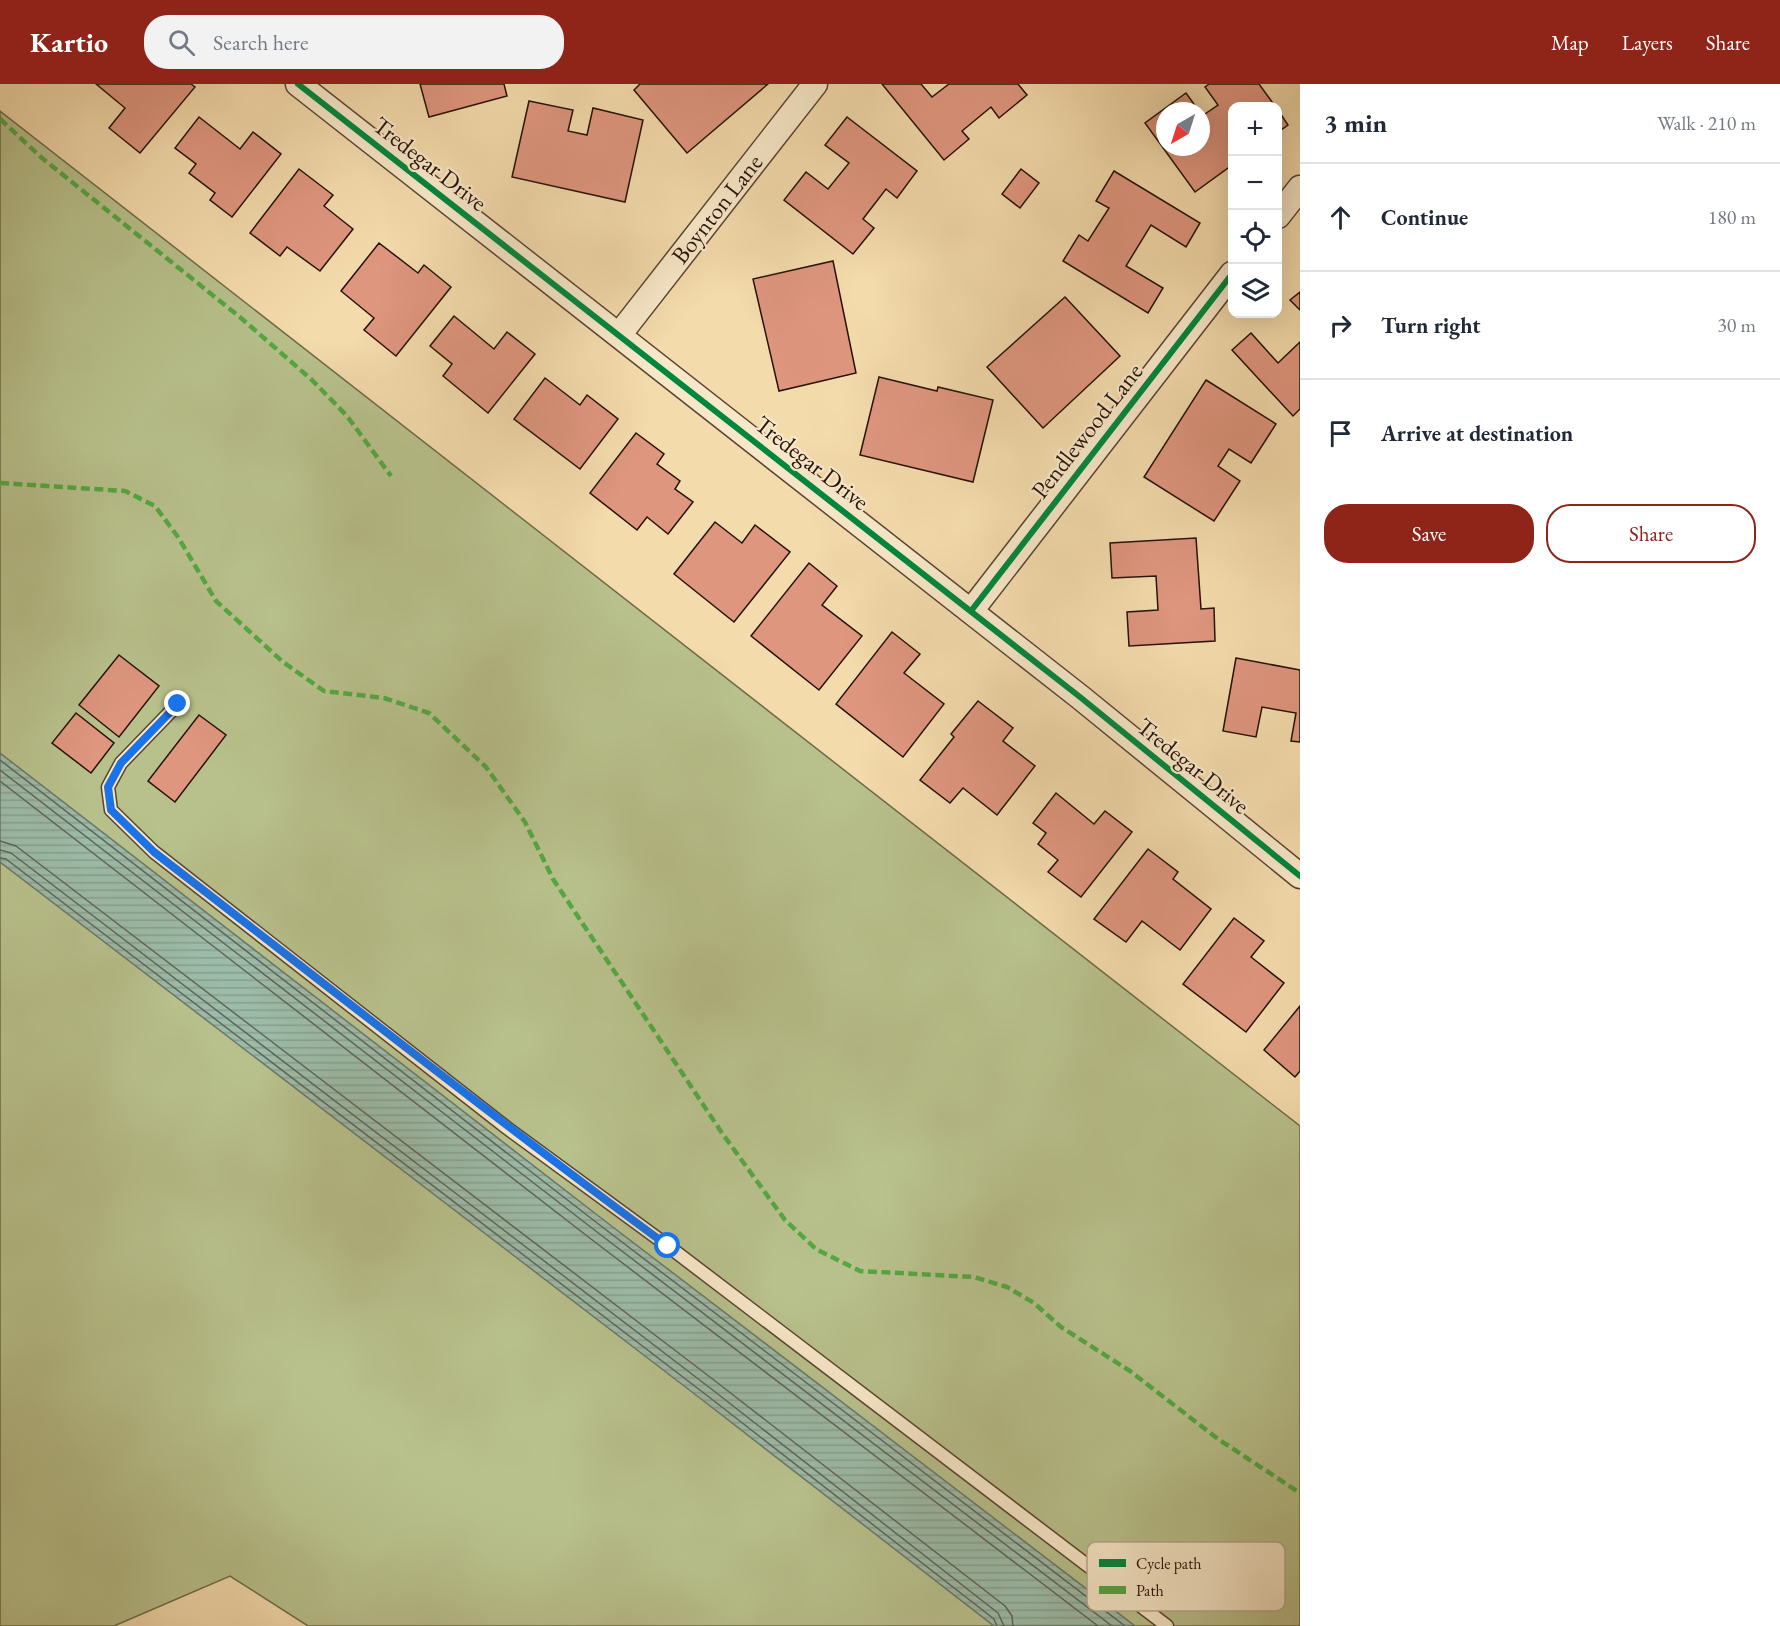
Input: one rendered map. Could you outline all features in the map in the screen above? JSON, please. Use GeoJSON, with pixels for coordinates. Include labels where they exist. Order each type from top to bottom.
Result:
{"type":"FeatureCollection","features":[{"type":"Feature","properties":{"kind":"street","name":"Tredegar Drive"},"geometry":{"type":"LineString","coordinates":[[298,84],[971,611],[1300,876]]}},
{"type":"Feature","properties":{"kind":"street","name":"Boynton Lane"},"geometry":{"type":"LineString","coordinates":[[619,335],[815,84]]}},
{"type":"Feature","properties":{"kind":"street"},"geometry":{"type":"LineString","coordinates":[[1282,211],[1300,188]]}},
{"type":"Feature","properties":{"kind":"street","name":"Pendlewood Lane"},"geometry":{"type":"LineString","coordinates":[[971,611],[1228,280]]}},
{"type":"Feature","properties":{"kind":"lane"},"geometry":{"type":"LineString","coordinates":[[178,704],[121,763],[108,787],[111,810],[123,824],[154,852],[498,1121],[668,1246],[1087,1565]]}},
{"type":"Feature","properties":{"kind":"lane"},"geometry":{"type":"LineString","coordinates":[[1147,1611],[1167,1626]]}},
{"type":"Feature","properties":{"kind":"green space"},"geometry":{"type":"Polygon","coordinates":[[[0,111],[1300,1126],[1300,1626],[308,1626],[230,1576],[114,1626],[0,1626],[0,111]]]}},
{"type":"Feature","properties":{"kind":"water"},"geometry":{"type":"Polygon","coordinates":[[[0,753],[605,1221],[1087,1589],[1087,1611],[1115,1611],[1135,1626],[994,1626],[0,862],[0,753]]]}},
{"type":"Feature","properties":{"kind":"building"},"geometry":{"type":"Polygon","coordinates":[[[96,84],[191,84],[195,87],[140,153],[109,128],[125,108],[96,84]]]}},
{"type":"Feature","properties":{"kind":"building"},"geometry":{"type":"Polygon","coordinates":[[[420,84],[504,84],[507,96],[429,117],[420,84]]]}},
{"type":"Feature","properties":{"kind":"building"},"geometry":{"type":"Polygon","coordinates":[[[640,84],[768,84],[687,153],[634,90],[640,84]]]}},
{"type":"Feature","properties":{"kind":"building"},"geometry":{"type":"Polygon","coordinates":[[[882,84],[921,84],[932,97],[949,84],[1018,84],[1027,95],[999,118],[991,107],[962,131],[969,139],[944,160],[882,84]]]}},
{"type":"Feature","properties":{"kind":"building"},"geometry":{"type":"Polygon","coordinates":[[[1209,84],[1259,84],[1272,102],[1228,102],[1228,168],[1195,192],[1169,156],[1210,156],[1210,110],[1218,105],[1205,87],[1209,84]]]}},
{"type":"Feature","properties":{"kind":"building"},"geometry":{"type":"Polygon","coordinates":[[[1186,93],[1192,102],[1174,102],[1186,93]]]}},
{"type":"Feature","properties":{"kind":"building"},"geometry":{"type":"Polygon","coordinates":[[[529,101],[573,110],[568,131],[587,135],[593,108],[643,120],[625,202],[512,177],[529,101]]]}},
{"type":"Feature","properties":{"kind":"building"},"geometry":{"type":"Polygon","coordinates":[[[1156,115],[1156,138],[1145,123],[1156,115]]]}},
{"type":"Feature","properties":{"kind":"building"},"geometry":{"type":"Polygon","coordinates":[[[1282,116],[1288,125],[1282,129],[1282,116]]]}},
{"type":"Feature","properties":{"kind":"building"},"geometry":{"type":"Polygon","coordinates":[[[199,117],[240,149],[253,132],[281,154],[232,217],[210,200],[215,193],[189,173],[196,164],[175,148],[199,117]]]}},
{"type":"Feature","properties":{"kind":"building"},"geometry":{"type":"Polygon","coordinates":[[[847,117],[917,171],[897,198],[886,189],[863,219],[874,228],[853,254],[784,200],[806,172],[828,189],[849,163],[825,145],[847,117]]]}},
{"type":"Feature","properties":{"kind":"building"},"geometry":{"type":"Polygon","coordinates":[[[299,169],[333,195],[324,206],[353,229],[320,271],[287,247],[280,256],[250,233],[299,169]]]}},
{"type":"Feature","properties":{"kind":"building"},"geometry":{"type":"Polygon","coordinates":[[[1021,169],[1039,183],[1020,208],[1002,194],[1021,169]]]}},
{"type":"Feature","properties":{"kind":"building"},"geometry":{"type":"Polygon","coordinates":[[[1114,171],[1200,223],[1186,247],[1151,225],[1126,266],[1163,288],[1148,313],[1063,261],[1079,235],[1088,241],[1109,208],[1096,201],[1114,171]]]}},
{"type":"Feature","properties":{"kind":"building"},"geometry":{"type":"Polygon","coordinates":[[[379,243],[418,273],[424,265],[451,287],[396,356],[364,330],[374,318],[341,291],[379,243]]]}},
{"type":"Feature","properties":{"kind":"building"},"geometry":{"type":"Polygon","coordinates":[[[833,261],[856,373],[779,391],[753,279],[833,261]]]}},
{"type":"Feature","properties":{"kind":"building"},"geometry":{"type":"Polygon","coordinates":[[[1300,292],[1300,310],[1290,300],[1300,292]]]}},
{"type":"Feature","properties":{"kind":"building"},"geometry":{"type":"Polygon","coordinates":[[[1065,297],[1120,356],[1043,428],[987,367],[1065,297]]]}},
{"type":"Feature","properties":{"kind":"building"},"geometry":{"type":"Polygon","coordinates":[[[454,316],[494,349],[507,332],[535,354],[488,413],[443,376],[452,364],[430,346],[454,316]]]}},
{"type":"Feature","properties":{"kind":"building"},"geometry":{"type":"Polygon","coordinates":[[[1251,333],[1278,363],[1300,342],[1300,409],[1293,416],[1232,350],[1251,333]]]}},
{"type":"Feature","properties":{"kind":"building"},"geometry":{"type":"Polygon","coordinates":[[[879,377],[937,391],[938,387],[993,400],[973,482],[860,455],[879,377]]]}},
{"type":"Feature","properties":{"kind":"building"},"geometry":{"type":"Polygon","coordinates":[[[545,378],[580,405],[587,395],[618,419],[580,469],[514,419],[545,378]]]}},
{"type":"Feature","properties":{"kind":"building"},"geometry":{"type":"Polygon","coordinates":[[[1206,380],[1276,424],[1251,463],[1229,449],[1218,466],[1240,481],[1214,521],[1144,477],[1206,380]]]}},
{"type":"Feature","properties":{"kind":"building"},"geometry":{"type":"Polygon","coordinates":[[[636,433],[664,454],[657,464],[680,481],[675,489],[693,502],[668,534],[647,517],[637,530],[590,493],[636,433]]]}},
{"type":"Feature","properties":{"kind":"building"},"geometry":{"type":"Polygon","coordinates":[[[715,522],[742,543],[755,525],[790,552],[734,622],[674,574],[715,522]]]}},
{"type":"Feature","properties":{"kind":"building"},"geometry":{"type":"Polygon","coordinates":[[[1196,538],[1201,609],[1214,608],[1215,641],[1129,646],[1127,612],[1158,610],[1156,576],[1112,578],[1110,543],[1196,538]]]}},
{"type":"Feature","properties":{"kind":"building"},"geometry":{"type":"Polygon","coordinates":[[[809,563],[837,586],[822,605],[862,636],[819,690],[751,636],[809,563]]]}},
{"type":"Feature","properties":{"kind":"building"},"geometry":{"type":"Polygon","coordinates":[[[892,632],[920,654],[904,673],[944,704],[903,757],[836,704],[892,632]]]}},
{"type":"Feature","properties":{"kind":"building"},"geometry":{"type":"Polygon","coordinates":[[[119,655],[159,686],[119,737],[79,705],[119,655]]]}},
{"type":"Feature","properties":{"kind":"building"},"geometry":{"type":"Polygon","coordinates":[[[1236,658],[1300,670],[1300,742],[1291,741],[1296,713],[1262,707],[1256,737],[1223,731],[1236,658]]]}},
{"type":"Feature","properties":{"kind":"building"},"geometry":{"type":"Polygon","coordinates":[[[978,701],[1013,728],[1003,741],[1035,766],[997,815],[963,788],[950,803],[920,780],[954,737],[951,734],[978,701]]]}},
{"type":"Feature","properties":{"kind":"building"},"geometry":{"type":"Polygon","coordinates":[[[76,713],[114,743],[91,773],[52,743],[76,713]]]}},
{"type":"Feature","properties":{"kind":"building"},"geometry":{"type":"Polygon","coordinates":[[[199,715],[226,735],[175,802],[148,781],[199,715]]]}},
{"type":"Feature","properties":{"kind":"building"},"geometry":{"type":"Polygon","coordinates":[[[1056,793],[1094,824],[1105,811],[1132,832],[1081,897],[1048,872],[1058,860],[1038,844],[1046,833],[1033,823],[1056,793]]]}},
{"type":"Feature","properties":{"kind":"building"},"geometry":{"type":"Polygon","coordinates":[[[1148,849],[1178,872],[1173,879],[1211,909],[1180,950],[1142,921],[1126,942],[1094,919],[1148,849]]]}},
{"type":"Feature","properties":{"kind":"building"},"geometry":{"type":"Polygon","coordinates":[[[1234,918],[1264,941],[1251,957],[1284,983],[1246,1032],[1183,984],[1234,918]]]}},
{"type":"Feature","properties":{"kind":"building"},"geometry":{"type":"Polygon","coordinates":[[[1300,1006],[1300,1071],[1295,1077],[1264,1050],[1300,1006]]]}},
{"type":"Feature","properties":{"kind":"marked path"},"geometry":{"type":"LineString","coordinates":[[0,119],[42,158],[241,318],[312,380],[347,416],[391,476]]}},
{"type":"Feature","properties":{"kind":"marked path"},"geometry":{"type":"LineString","coordinates":[[0,483],[125,491],[155,506],[178,537],[216,601],[283,662],[324,691],[384,698],[429,713],[486,767],[525,822],[553,879],[722,1133],[785,1220],[816,1249],[860,1271],[974,1277],[1007,1287],[1034,1303],[1061,1327],[1130,1371],[1218,1439],[1300,1493]]}},
{"type":"Feature","properties":{"kind":"cycle path"},"geometry":{"type":"LineString","coordinates":[[298,84],[1080,697],[1300,876]]}},
{"type":"Feature","properties":{"kind":"cycle path"},"geometry":{"type":"LineString","coordinates":[[971,611],[1228,279]]}},
{"type":"Feature","properties":{"kind":"route"},"geometry":{"type":"LineString","coordinates":[[178,704],[121,763],[108,787],[111,810],[123,824],[154,852],[384,1029],[507,1128],[668,1246]]}}]}
